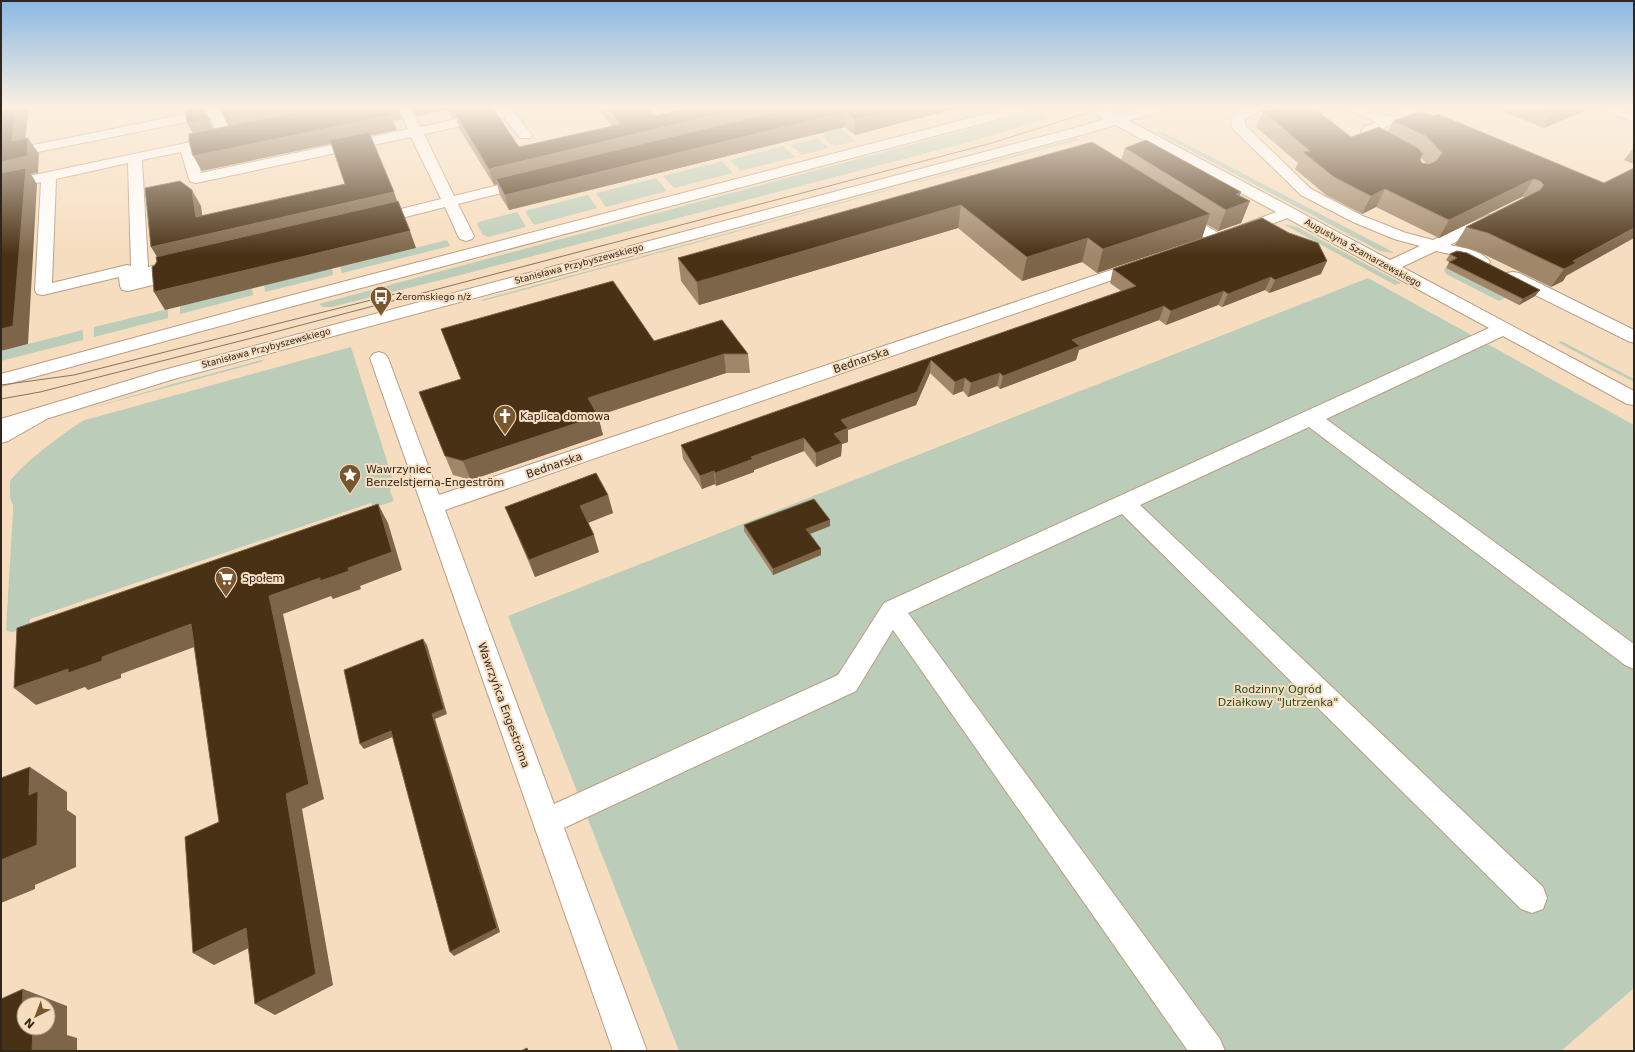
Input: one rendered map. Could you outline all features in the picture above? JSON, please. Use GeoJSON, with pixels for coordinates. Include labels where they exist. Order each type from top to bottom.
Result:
{"type":"FeatureCollection","features":[{"type":"Feature","properties":{"kind":"street"},"geometry":{"type":"LineString","coordinates":[[1,186],[144,156]]}},
{"type":"Feature","properties":{"kind":"street"},"geometry":{"type":"LineString","coordinates":[[189,156],[196,179],[303,156]]}},
{"type":"Feature","properties":{"kind":"street"},"geometry":{"type":"LineString","coordinates":[[426,156],[466,236]]}},
{"type":"Feature","properties":{"kind":"street"},"geometry":{"type":"LineString","coordinates":[[1,380],[277,305],[842,156]]}},
{"type":"Feature","properties":{"kind":"street","name":"Stanisława Przybyszewskiego"},"geometry":{"type":"LineString","coordinates":[[1,426],[167,375],[982,156]]}},
{"type":"Feature","properties":{"kind":"street","name":"Augustyna Szamarzewskiego"},"geometry":{"type":"LineString","coordinates":[[1184,156],[1634,399]]}},
{"type":"Feature","properties":{"kind":"street"},"geometry":{"type":"LineString","coordinates":[[1269,156],[1306,192],[1358,219],[1400,236],[1470,255],[1634,337]]}},
{"type":"Feature","properties":{"kind":"street"},"geometry":{"type":"LineString","coordinates":[[49,176],[43,290],[127,270],[128,286],[195,266],[140,274],[135,158]]}},
{"type":"Feature","properties":{"kind":"street"},"geometry":{"type":"LineString","coordinates":[[363,226],[450,206],[542,178]]}},
{"type":"Feature","properties":{"kind":"street"},"geometry":{"type":"LineString","coordinates":[[1170,209],[1217,238]]}},
{"type":"Feature","properties":{"kind":"street"},"geometry":{"type":"LineString","coordinates":[[1195,246],[1289,212]]}},
{"type":"Feature","properties":{"kind":"street"},"geometry":{"type":"LineString","coordinates":[[1389,267],[1503,213]]}},
{"type":"Feature","properties":{"kind":"street","name":"Bednarska"},"geometry":{"type":"LineString","coordinates":[[432,506],[1157,259]]}},
{"type":"Feature","properties":{"kind":"street"},"geometry":{"type":"LineString","coordinates":[[546,822],[847,683],[892,610],[1125,504],[1502,329]]}},
{"type":"Feature","properties":{"kind":"street","name":"Wawrzyńca Engeströma"},"geometry":{"type":"LineString","coordinates":[[379,358],[630,1051]]}},
{"type":"Feature","properties":{"kind":"street"},"geometry":{"type":"LineString","coordinates":[[1,436],[40,414]]}},
{"type":"Feature","properties":{"kind":"street"},"geometry":{"type":"LineString","coordinates":[[1311,418],[1634,658]]}},
{"type":"Feature","properties":{"kind":"street"},"geometry":{"type":"LineString","coordinates":[[1125,504],[1532,898]]}},
{"type":"Feature","properties":{"kind":"street"},"geometry":{"type":"LineString","coordinates":[[892,610],[1208,1051]]}},
{"type":"Feature","properties":{"kind":"green space"},"geometry":{"type":"Polygon","coordinates":[[[745,156],[795,157],[741,171],[730,160],[745,156]]]}},
{"type":"Feature","properties":{"kind":"green space"},"geometry":{"type":"Polygon","coordinates":[[[869,156],[915,156],[449,278],[331,307],[323,307],[319,304],[869,156]]]}},
{"type":"Feature","properties":{"kind":"green space"},"geometry":{"type":"Polygon","coordinates":[[[1011,156],[1018,156],[916,183],[1011,156]]]}},
{"type":"Feature","properties":{"kind":"green space"},"geometry":{"type":"Polygon","coordinates":[[[1201,156],[1209,156],[1393,253],[1380,251],[1201,156]]]}},
{"type":"Feature","properties":{"kind":"green space"},"geometry":{"type":"Polygon","coordinates":[[[722,161],[733,173],[674,188],[663,176],[722,161]]]}},
{"type":"Feature","properties":{"kind":"green space"},"geometry":{"type":"Polygon","coordinates":[[[656,178],[667,191],[606,207],[596,193],[656,178]]]}},
{"type":"Feature","properties":{"kind":"green space"},"geometry":{"type":"Polygon","coordinates":[[[897,188],[483,301],[481,300],[897,188]]]}},
{"type":"Feature","properties":{"kind":"green space"},"geometry":{"type":"Polygon","coordinates":[[[588,195],[597,208],[534,225],[525,211],[588,195]]]}},
{"type":"Feature","properties":{"kind":"green space"},"geometry":{"type":"Polygon","coordinates":[[[517,212],[526,227],[488,237],[483,235],[477,225],[478,222],[517,212]]]}},
{"type":"Feature","properties":{"kind":"green space"},"geometry":{"type":"Polygon","coordinates":[[[1283,224],[1297,227],[1401,283],[1395,285],[1283,224]]]}},
{"type":"Feature","properties":{"kind":"green space"},"geometry":{"type":"Polygon","coordinates":[[[447,240],[450,246],[342,273],[340,267],[447,240]]]}},
{"type":"Feature","properties":{"kind":"green space"},"geometry":{"type":"Polygon","coordinates":[[[332,268],[333,275],[265,292],[264,285],[332,268]]]}},
{"type":"Feature","properties":{"kind":"green space"},"geometry":{"type":"Polygon","coordinates":[[[1446,268],[1505,298],[1499,301],[1446,274],[1444,269],[1446,268]]]}},
{"type":"Feature","properties":{"kind":"green space","name":"Rodzinny Ogród Działkowy \"Jutrzenka\""},"geometry":{"type":"Polygon","coordinates":[[[1368,278],[1634,425],[1634,988],[1561,1051],[679,1051],[508,616],[1368,278]]]}},
{"type":"Feature","properties":{"kind":"green space"},"geometry":{"type":"Polygon","coordinates":[[[252,288],[253,295],[180,314],[180,306],[252,288]]]}},
{"type":"Feature","properties":{"kind":"green space"},"geometry":{"type":"Polygon","coordinates":[[[168,309],[168,318],[94,337],[94,327],[168,309]]]}},
{"type":"Feature","properties":{"kind":"green space"},"geometry":{"type":"Polygon","coordinates":[[[83,330],[83,340],[1,361],[1,351],[83,330]]]}},
{"type":"Feature","properties":{"kind":"green space"},"geometry":{"type":"Polygon","coordinates":[[[1561,341],[1634,379],[1634,382],[1559,343],[1561,341]]]}},
{"type":"Feature","properties":{"kind":"green space"},"geometry":{"type":"Polygon","coordinates":[[[351,347],[393,480],[390,491],[394,501],[373,508],[371,503],[30,619],[29,627],[13,632],[7,631],[13,511],[13,505],[10,498],[10,482],[22,468],[44,449],[77,424],[85,420],[351,347]]]}},
{"type":"Feature","properties":{"kind":"green space"},"geometry":{"type":"Polygon","coordinates":[[[265,359],[261,362],[84,410],[173,384],[265,359]]]}},
{"type":"Feature","properties":{"kind":"building"},"geometry":{"type":"Polygon","coordinates":[[[1,156],[27,156],[1,162],[1,156]]]}},
{"type":"Feature","properties":{"kind":"building"},"geometry":{"type":"Polygon","coordinates":[[[335,156],[379,156],[394,192],[151,247],[145,188],[180,181],[192,190],[196,217],[345,184],[335,156]]]}},
{"type":"Feature","properties":{"kind":"building"},"geometry":{"type":"Polygon","coordinates":[[[481,156],[543,156],[489,169],[481,156]]]}},
{"type":"Feature","properties":{"kind":"building"},"geometry":{"type":"Polygon","coordinates":[[[591,156],[665,156],[505,195],[496,179],[591,156]]]}},
{"type":"Feature","properties":{"kind":"building"},"geometry":{"type":"Polygon","coordinates":[[[1042,156],[1115,156],[1210,214],[1103,249],[1088,238],[1027,257],[961,205],[697,282],[678,258],[1042,156]]]}},
{"type":"Feature","properties":{"kind":"building"},"geometry":{"type":"Polygon","coordinates":[[[1138,156],[1175,156],[1241,192],[1236,194],[1250,201],[1226,210],[1138,156]]]}},
{"type":"Feature","properties":{"kind":"building"},"geometry":{"type":"Polygon","coordinates":[[[1308,156],[1422,156],[1420,159],[1422,163],[1429,164],[1436,161],[1440,156],[1539,156],[1604,183],[1634,168],[1634,228],[1573,261],[1576,263],[1564,269],[1488,233],[1466,227],[1540,190],[1544,185],[1540,181],[1534,179],[1529,181],[1449,220],[1385,189],[1371,196],[1334,177],[1308,156]]]}},
{"type":"Feature","properties":{"kind":"building"},"geometry":{"type":"Polygon","coordinates":[[[26,168],[13,326],[1,329],[1,173],[26,168]]]}},
{"type":"Feature","properties":{"kind":"building"},"geometry":{"type":"Polygon","coordinates":[[[398,201],[410,231],[154,292],[152,267],[157,261],[156,257],[398,201]]]}},
{"type":"Feature","properties":{"kind":"building"},"geometry":{"type":"Polygon","coordinates":[[[1262,218],[1289,233],[1318,243],[1327,261],[1275,280],[1271,277],[1228,294],[1224,291],[1171,311],[1164,306],[1072,340],[1080,346],[1003,376],[1000,373],[971,383],[965,378],[955,382],[931,360],[917,392],[841,420],[848,428],[834,434],[842,443],[816,453],[804,438],[751,457],[753,459],[715,473],[714,471],[700,476],[681,445],[1136,286],[1113,269],[1262,218]]]}},
{"type":"Feature","properties":{"kind":"building"},"geometry":{"type":"Polygon","coordinates":[[[1457,251],[1467,253],[1540,290],[1523,299],[1449,262],[1457,258],[1450,254],[1457,251]]]}},
{"type":"Feature","properties":{"kind":"building"},"geometry":{"type":"Polygon","coordinates":[[[613,281],[654,341],[722,320],[748,354],[724,354],[588,398],[598,416],[463,461],[445,456],[419,392],[461,379],[441,329],[613,281]]]}},
{"type":"Feature","properties":{"kind":"building"},"geometry":{"type":"Polygon","coordinates":[[[596,473],[608,495],[580,506],[594,535],[529,560],[505,507],[596,473]]]}},
{"type":"Feature","properties":{"kind":"building"},"geometry":{"type":"Polygon","coordinates":[[[814,499],[830,520],[806,529],[821,549],[773,569],[744,525],[814,499]]]}},
{"type":"Feature","properties":{"kind":"building"},"geometry":{"type":"Polygon","coordinates":[[[378,504],[392,552],[348,568],[349,571],[320,581],[320,578],[269,596],[309,784],[286,794],[316,974],[255,1004],[246,928],[193,953],[185,837],[219,822],[191,624],[102,657],[102,661],[68,673],[68,669],[14,688],[17,628],[378,504]]]}},
{"type":"Feature","properties":{"kind":"building"},"geometry":{"type":"Polygon","coordinates":[[[423,639],[444,709],[432,714],[497,928],[450,952],[391,731],[360,744],[344,670],[423,639]]]}},
{"type":"Feature","properties":{"kind":"building"},"geometry":{"type":"Polygon","coordinates":[[[30,767],[29,795],[38,791],[37,845],[1,860],[1,778],[30,767]]]}},
{"type":"Feature","properties":{"kind":"building"},"geometry":{"type":"Polygon","coordinates":[[[23,989],[23,996],[16,996],[16,1036],[33,1036],[32,1051],[1,1051],[1,999],[23,989]]]}},
{"type":"Feature","properties":{"kind":"building"},"geometry":{"type":"Polygon","coordinates":[[[527,1048],[528,1051],[521,1051],[527,1048]]]}},
{"type":"Feature","properties":{"kind":"tram line"},"geometry":{"type":"LineString","coordinates":[[1,399],[40,392],[252,338],[942,156]]}},
{"type":"Feature","properties":{"kind":"tram line"},"geometry":{"type":"LineString","coordinates":[[1,385],[74,375],[403,292]]}},
{"type":"Feature","properties":{"kind":"place","name":"Żeromskiego n/ż"},"geometry":{"type":"Point","coordinates":[381,316]}},
{"type":"Feature","properties":{"kind":"place","name":"Kaplica domowa"},"geometry":{"type":"Point","coordinates":[505,436]}},
{"type":"Feature","properties":{"kind":"place","name":"Wawrzyniec Benzelstjerna-Engeström"},"geometry":{"type":"Point","coordinates":[350,494]}},
{"type":"Feature","properties":{"kind":"place","name":"Społem"},"geometry":{"type":"Point","coordinates":[226,598]}}]}
